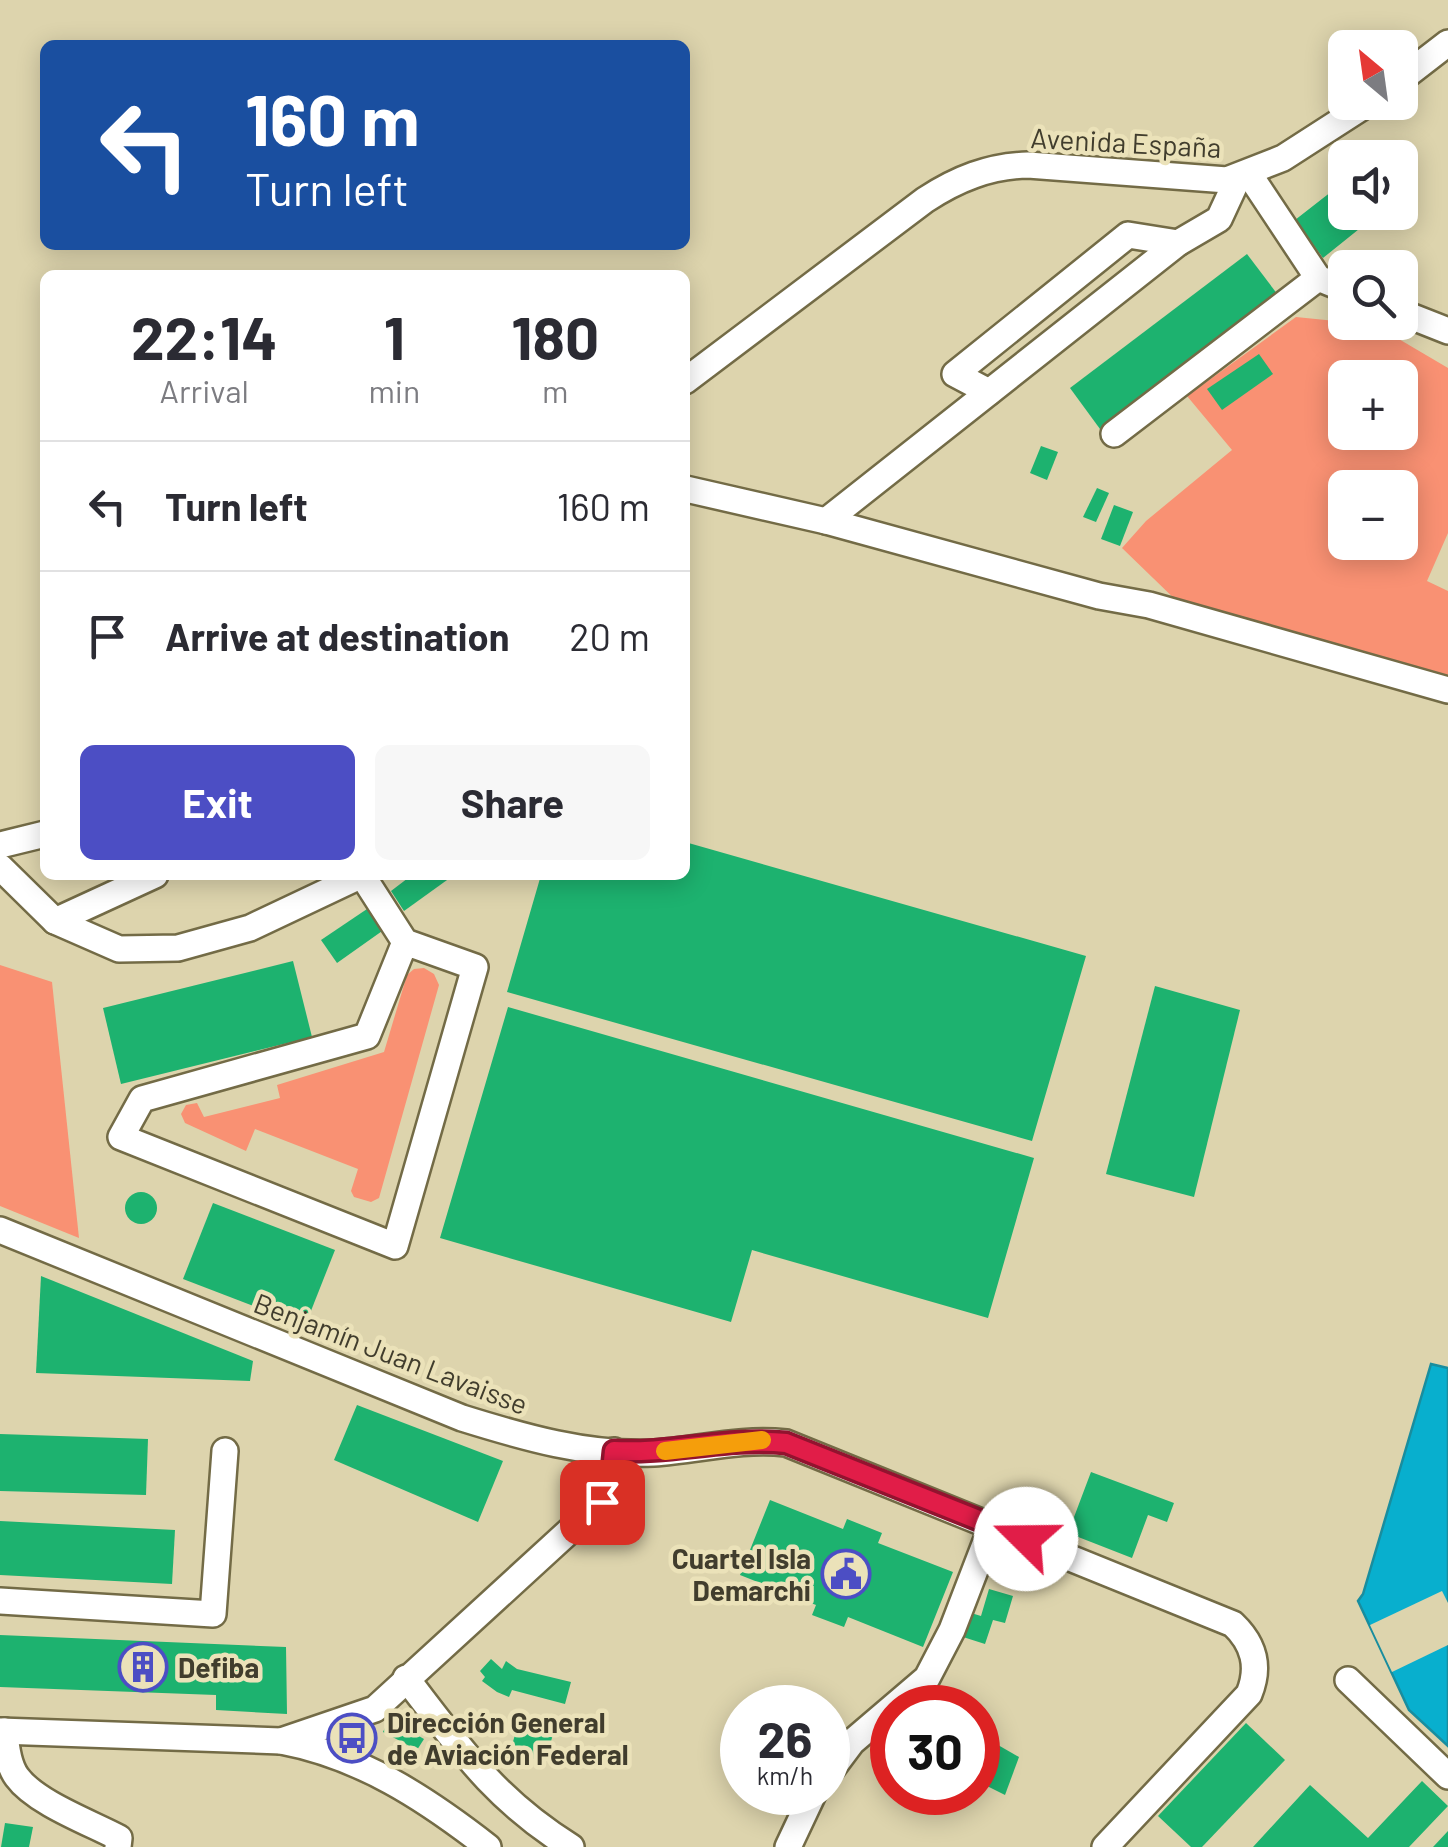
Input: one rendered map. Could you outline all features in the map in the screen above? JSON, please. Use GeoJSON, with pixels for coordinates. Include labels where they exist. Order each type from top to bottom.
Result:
{"type":"FeatureCollection","features":[{"type":"Feature","properties":{"kind":"street"},"geometry":{"type":"LineString","coordinates":[[1418,66],[1448,43]]}},
{"type":"Feature","properties":{"kind":"street","name":"Avenida España"},"geometry":{"type":"LineString","coordinates":[[690,377],[924,200],[967,177],[1028,165],[1208,180],[1243,176],[1295,152],[1343,120]]}},
{"type":"Feature","properties":{"kind":"street"},"geometry":{"type":"LineString","coordinates":[[826,521],[1178,243],[1219,219],[1243,176],[1318,278],[1328,282]]}},
{"type":"Feature","properties":{"kind":"street"},"geometry":{"type":"LineString","coordinates":[[989,392],[955,374],[1128,235],[1178,243]]}},
{"type":"Feature","properties":{"kind":"street"},"geometry":{"type":"LineString","coordinates":[[1114,434],[1318,278]]}},
{"type":"Feature","properties":{"kind":"street"},"geometry":{"type":"LineString","coordinates":[[1418,319],[1448,331]]}},
{"type":"Feature","properties":{"kind":"street"},"geometry":{"type":"LineString","coordinates":[[690,490],[826,521],[1098,596],[1150,606],[1448,690]]}},
{"type":"Feature","properties":{"kind":"street"},"geometry":{"type":"LineString","coordinates":[[0,845],[40,835]]}},
{"type":"Feature","properties":{"kind":"street"},"geometry":{"type":"LineString","coordinates":[[0,867],[56,921],[119,949],[178,948],[250,928],[351,880]]}},
{"type":"Feature","properties":{"kind":"street"},"geometry":{"type":"LineString","coordinates":[[56,921],[144,880]]}},
{"type":"Feature","properties":{"kind":"street"},"geometry":{"type":"LineString","coordinates":[[365,880],[404,942],[475,967],[395,1246],[122,1138],[142,1099],[367,1036],[404,942]]}},
{"type":"Feature","properties":{"kind":"street","name":"Benjamín Juan Lavaisse"},"geometry":{"type":"LineString","coordinates":[[0,1230],[462,1418],[525,1438],[614,1451],[654,1453],[757,1440],[786,1443],[1223,1619],[1242,1632],[1254,1652],[1249,1694],[1105,1847]]}},
{"type":"Feature","properties":{"kind":"street"},"geometry":{"type":"LineString","coordinates":[[0,1601],[214,1614],[225,1451]]}},
{"type":"Feature","properties":{"kind":"street"},"geometry":{"type":"LineString","coordinates":[[281,1741],[375,1708],[602,1502],[610,1490],[614,1451]]}},
{"type":"Feature","properties":{"kind":"street"},"geometry":{"type":"LineString","coordinates":[[850,1745],[926,1678],[952,1630],[992,1526]]}},
{"type":"Feature","properties":{"kind":"street"},"geometry":{"type":"LineString","coordinates":[[406,1678],[497,1792],[516,1810],[571,1847]]}},
{"type":"Feature","properties":{"kind":"street"},"geometry":{"type":"LineString","coordinates":[[1348,1680],[1448,1776]]}},
{"type":"Feature","properties":{"kind":"street"},"geometry":{"type":"LineString","coordinates":[[118,1847],[119,1838],[47,1801],[17,1777],[2,1731],[281,1741],[320,1749],[421,1796],[488,1847]]}},
{"type":"Feature","properties":{"kind":"street"},"geometry":{"type":"LineString","coordinates":[[788,1847],[803,1815]]}},
{"type":"Feature","properties":{"kind":"shaded area"},"geometry":{"type":"Polygon","coordinates":[[[1296,317],[1328,320],[1328,340],[1400,340],[1448,368],[1448,533],[1427,581],[1448,591],[1448,682],[1184,608],[1122,548],[1146,521],[1232,450],[1187,396],[1296,317]]]}},
{"type":"Feature","properties":{"kind":"shaded area"},"geometry":{"type":"Polygon","coordinates":[[[0,965],[52,982],[79,1238],[0,1206],[0,965]]]}},
{"type":"Feature","properties":{"kind":"shaded area"},"geometry":{"type":"Polygon","coordinates":[[[424,968],[434,974],[439,985],[379,1198],[371,1202],[354,1197],[351,1191],[358,1169],[255,1129],[246,1151],[185,1123],[181,1114],[186,1105],[197,1103],[204,1117],[280,1098],[277,1085],[384,1052],[407,975],[424,968]]]}},
{"type":"Feature","properties":{"kind":"water"},"geometry":{"type":"Polygon","coordinates":[[[1431,1364],[1448,1368],[1448,1746],[1409,1710],[1358,1601],[1431,1364]]]}},
{"type":"Feature","properties":{"kind":"pier"},"geometry":{"type":"Polygon","coordinates":[[[1442,1591],[1448,1603],[1448,1645],[1392,1672],[1370,1625],[1442,1591]]]}},
{"type":"Feature","properties":{"kind":"building"},"geometry":{"type":"Polygon","coordinates":[[[1328,194],[1328,230],[1358,230],[1328,250],[1323,258],[1295,220],[1328,194]]]}},
{"type":"Feature","properties":{"kind":"building"},"geometry":{"type":"Polygon","coordinates":[[[1247,254],[1278,295],[1100,429],[1070,388],[1247,254]]]}},
{"type":"Feature","properties":{"kind":"building"},"geometry":{"type":"Polygon","coordinates":[[[1259,354],[1273,374],[1222,410],[1207,389],[1259,354]]]}},
{"type":"Feature","properties":{"kind":"building"},"geometry":{"type":"Polygon","coordinates":[[[1041,446],[1058,452],[1047,480],[1030,473],[1041,446]]]}},
{"type":"Feature","properties":{"kind":"building"},"geometry":{"type":"Polygon","coordinates":[[[1097,488],[1109,493],[1096,522],[1083,517],[1097,488]]]}},
{"type":"Feature","properties":{"kind":"building"},"geometry":{"type":"Polygon","coordinates":[[[1114,505],[1133,512],[1120,546],[1101,539],[1114,505]]]}},
{"type":"Feature","properties":{"kind":"building"},"geometry":{"type":"Polygon","coordinates":[[[690,843],[1086,956],[1032,1141],[507,992],[540,880],[690,880],[690,843]]]}},
{"type":"Feature","properties":{"kind":"building"},"geometry":{"type":"Polygon","coordinates":[[[405,880],[447,880],[404,911],[391,891],[405,880]]]}},
{"type":"Feature","properties":{"kind":"building"},"geometry":{"type":"Polygon","coordinates":[[[370,907],[385,929],[337,963],[321,940],[370,907]]]}},
{"type":"Feature","properties":{"kind":"building"},"geometry":{"type":"Polygon","coordinates":[[[293,961],[312,1037],[121,1084],[103,1008],[293,961]]]}},
{"type":"Feature","properties":{"kind":"building"},"geometry":{"type":"Polygon","coordinates":[[[1155,986],[1240,1010],[1194,1197],[1106,1174],[1155,986]]]}},
{"type":"Feature","properties":{"kind":"building"},"geometry":{"type":"Polygon","coordinates":[[[508,1007],[1034,1158],[988,1318],[752,1250],[731,1322],[440,1238],[508,1007]]]}},
{"type":"Feature","properties":{"kind":"building"},"geometry":{"type":"Polygon","coordinates":[[[141,1192],[152,1197],[157,1208],[152,1219],[141,1224],[130,1219],[125,1208],[130,1197],[141,1192]]]}},
{"type":"Feature","properties":{"kind":"building"},"geometry":{"type":"Polygon","coordinates":[[[213,1203],[335,1250],[305,1326],[183,1279],[213,1203]]]}},
{"type":"Feature","properties":{"kind":"building"},"geometry":{"type":"Polygon","coordinates":[[[41,1276],[253,1361],[250,1381],[36,1373],[41,1276]]]}},
{"type":"Feature","properties":{"kind":"building"},"geometry":{"type":"Polygon","coordinates":[[[357,1405],[503,1461],[478,1522],[334,1460],[357,1405]]]}},
{"type":"Feature","properties":{"kind":"building"},"geometry":{"type":"Polygon","coordinates":[[[0,1434],[148,1439],[146,1495],[0,1491],[0,1434]]]}},
{"type":"Feature","properties":{"kind":"building"},"geometry":{"type":"Polygon","coordinates":[[[1091,1472],[1174,1503],[1167,1522],[1148,1515],[1132,1558],[1068,1533],[1091,1472]]]}},
{"type":"Feature","properties":{"kind":"building","name":"Cuartel Isla Demarchi"},"geometry":{"type":"Polygon","coordinates":[[[770,1500],[843,1529],[847,1519],[882,1533],[878,1543],[953,1572],[923,1647],[848,1617],[844,1627],[812,1615],[816,1605],[740,1575],[770,1500]]]}},
{"type":"Feature","properties":{"kind":"building"},"geometry":{"type":"Polygon","coordinates":[[[0,1521],[175,1530],[172,1584],[0,1575],[0,1521]]]}},
{"type":"Feature","properties":{"kind":"building"},"geometry":{"type":"Polygon","coordinates":[[[989,1589],[1013,1596],[1005,1623],[993,1620],[985,1644],[963,1637],[971,1613],[981,1616],[989,1589]]]}},
{"type":"Feature","properties":{"kind":"building","name":"Defiba"},"geometry":{"type":"Polygon","coordinates":[[[0,1635],[286,1647],[287,1714],[216,1710],[216,1695],[0,1687],[0,1635]]]}},
{"type":"Feature","properties":{"kind":"building"},"geometry":{"type":"Polygon","coordinates":[[[491,1659],[502,1669],[506,1661],[517,1669],[571,1682],[565,1704],[512,1690],[509,1697],[497,1692],[482,1681],[485,1677],[480,1671],[491,1659]]]}},
{"type":"Feature","properties":{"kind":"building"},"geometry":{"type":"Polygon","coordinates":[[[389,1719],[424,1739],[417,1750],[383,1732],[389,1719]]]}},
{"type":"Feature","properties":{"kind":"building"},"geometry":{"type":"Polygon","coordinates":[[[519,1721],[554,1731],[545,1762],[510,1752],[519,1721]]]}},
{"type":"Feature","properties":{"kind":"building"},"geometry":{"type":"Polygon","coordinates":[[[1246,1723],[1285,1760],[1202,1847],[1191,1847],[1158,1816],[1246,1723]]]}},
{"type":"Feature","properties":{"kind":"building"},"geometry":{"type":"Polygon","coordinates":[[[1000,1746],[1019,1757],[1005,1795],[1000,1792],[1000,1746]]]}},
{"type":"Feature","properties":{"kind":"building"},"geometry":{"type":"Polygon","coordinates":[[[1422,1781],[1448,1806],[1409,1847],[1253,1847],[1310,1785],[1368,1838],[1422,1781]]]}},
{"type":"Feature","properties":{"kind":"building"},"geometry":{"type":"Polygon","coordinates":[[[5,1823],[33,1827],[29,1847],[1,1847],[5,1823]]]}},
{"type":"Feature","properties":{"kind":"building"},"geometry":{"type":"Polygon","coordinates":[[[1448,1831],[1448,1847],[1433,1847],[1448,1831]]]}},
{"type":"Feature","properties":{"kind":"slow traffic"},"geometry":{"type":"LineString","coordinates":[[665,1451],[762,1440]]}},
{"type":"Feature","properties":{"kind":"place","name":"Cuartel Isla Demarchi"},"geometry":{"type":"Point","coordinates":[846,1574]}},
{"type":"Feature","properties":{"kind":"place","name":"Defiba"},"geometry":{"type":"Point","coordinates":[143,1667]}},
{"type":"Feature","properties":{"kind":"place","name":"Dirección General de Aviación Federal"},"geometry":{"type":"Point","coordinates":[352,1738]}},
{"type":"Feature","properties":{"kind":"route"},"geometry":{"type":"LineString","coordinates":[[602,1502],[613,1478],[614,1451],[654,1453],[757,1440],[786,1443],[1026,1539]]}}]}
